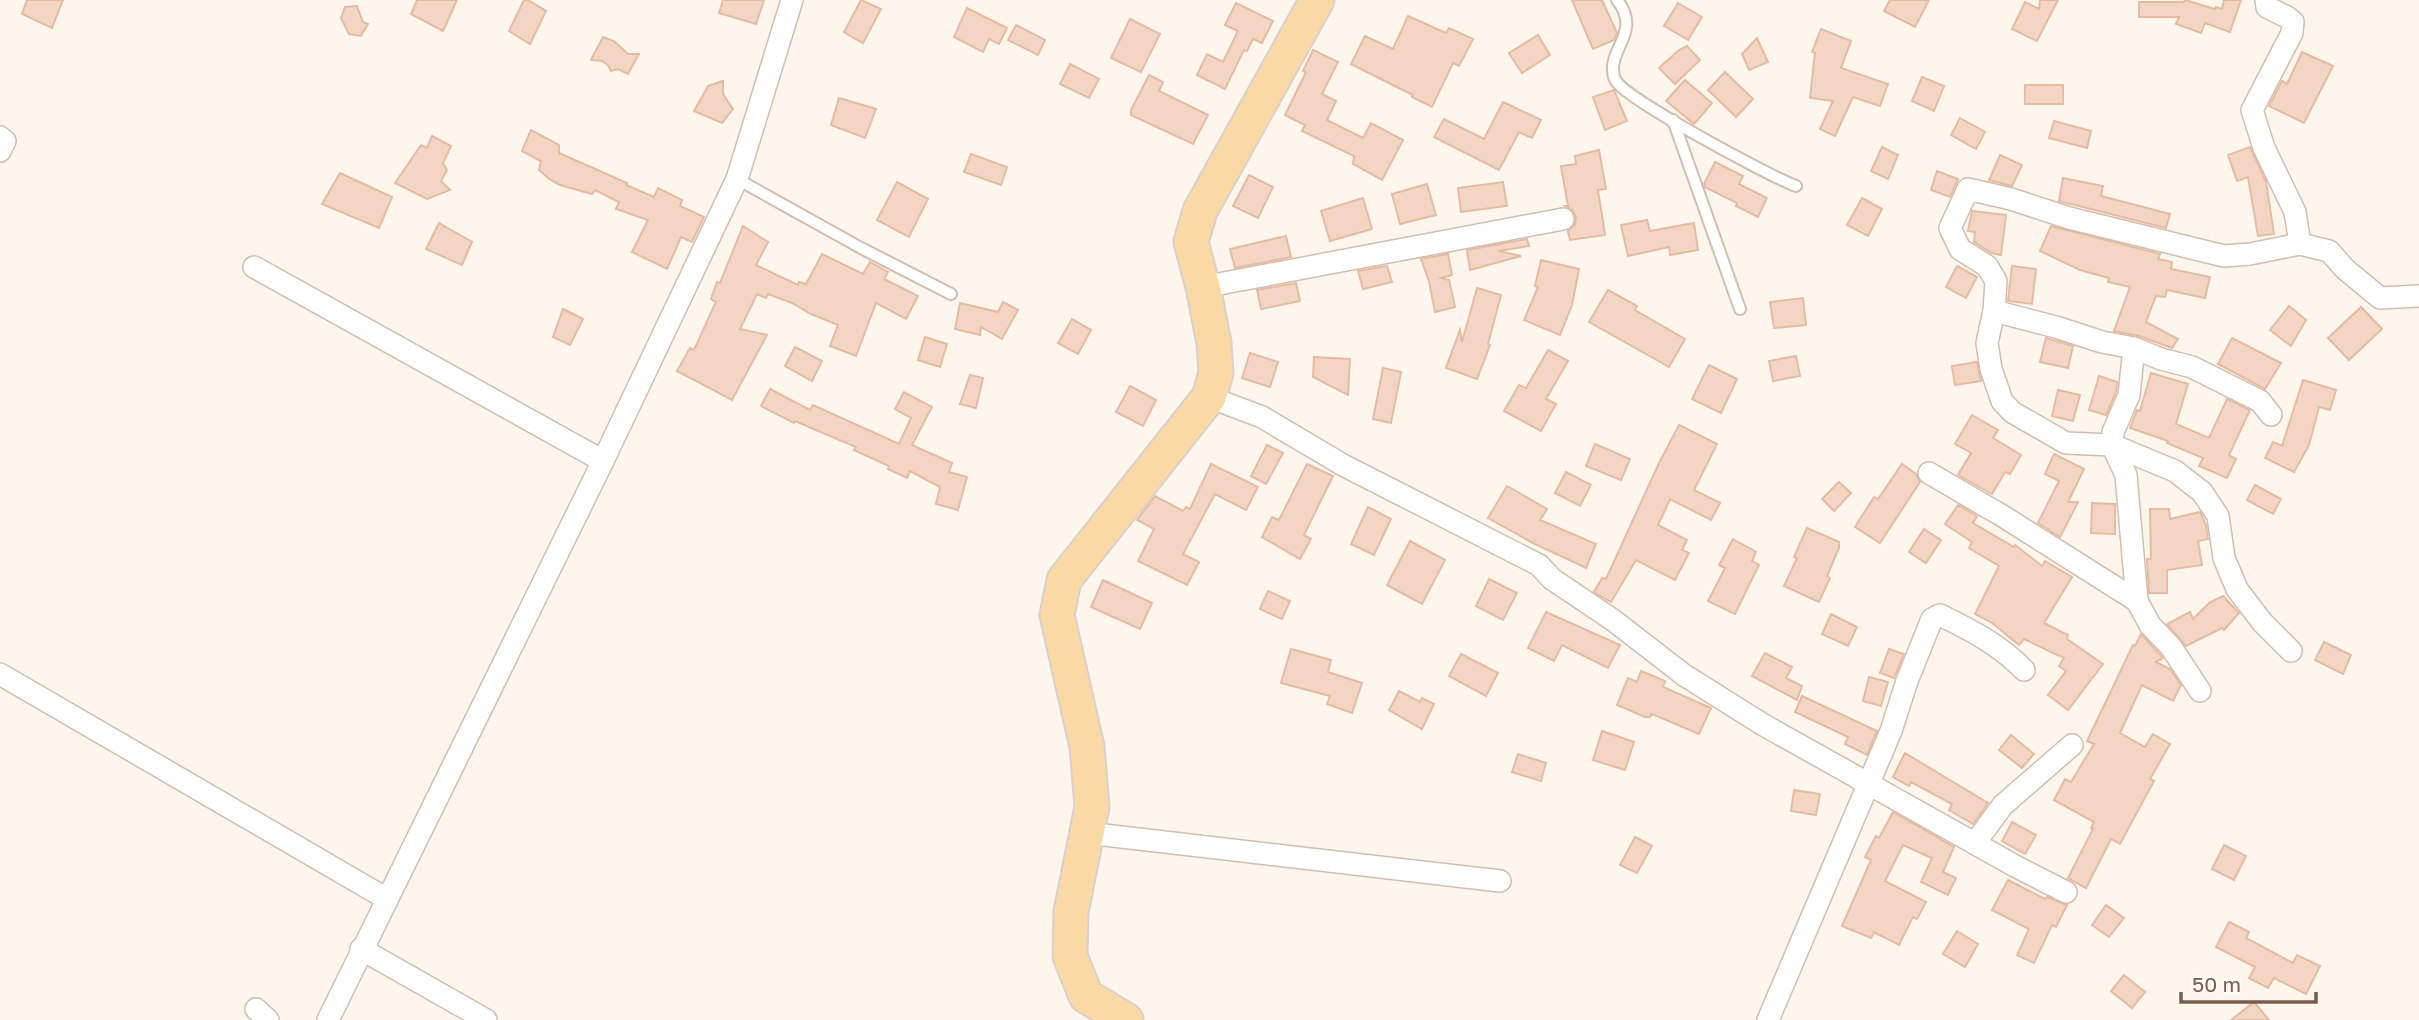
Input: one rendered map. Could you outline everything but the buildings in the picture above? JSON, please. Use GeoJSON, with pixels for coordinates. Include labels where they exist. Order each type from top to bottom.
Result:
{"type":"FeatureCollection","features":[{"type":"Feature","properties":{"kind":"main road"},"geometry":{"type":"LineString","coordinates":[[1126,1020],[1086,996],[1070,956],[1071,912],[1092,807],[1087,747],[1057,615],[1064,580],[1209,397],[1216,373],[1214,343],[1191,242],[1200,211],[1317,0]]}},
{"type":"Feature","properties":{"kind":"street"},"geometry":{"type":"LineString","coordinates":[[328,1020],[603,461],[737,179],[792,0]]}},
{"type":"Feature","properties":{"kind":"street"},"geometry":{"type":"LineString","coordinates":[[2266,0],[2267,7],[2293,22],[2292,33],[2252,110],[2264,148],[2295,212],[2300,244]]}},
{"type":"Feature","properties":{"kind":"street"},"geometry":{"type":"LineString","coordinates":[[0,138],[5,141],[0,151]]}},
{"type":"Feature","properties":{"kind":"street"},"geometry":{"type":"LineString","coordinates":[[2291,651],[2262,622],[2237,589],[2224,558],[2218,516],[2202,492],[2175,471],[2112,445],[2066,443],[2012,412],[2002,401],[1987,343],[1994,311],[1996,281],[1987,266],[1960,249],[1950,228],[1968,189],[2011,199],[2069,218],[2224,256],[2300,244],[2329,251],[2345,269],[2380,298],[2419,296]]}},
{"type":"Feature","properties":{"kind":"street"},"geometry":{"type":"LineString","coordinates":[[1203,287],[1563,219]]}},
{"type":"Feature","properties":{"kind":"street"},"geometry":{"type":"LineString","coordinates":[[254,267],[603,461]]}},
{"type":"Feature","properties":{"kind":"street"},"geometry":{"type":"LineString","coordinates":[[1994,311],[2102,342],[2134,348],[2192,367],[2260,401],[2271,415]]}},
{"type":"Feature","properties":{"kind":"street"},"geometry":{"type":"LineString","coordinates":[[2134,348],[2129,395],[2113,432],[2112,445],[2126,475],[2137,601],[2150,625],[2171,647],[2200,691]]}},
{"type":"Feature","properties":{"kind":"street"},"geometry":{"type":"LineString","coordinates":[[1209,397],[1262,417],[1343,466],[1539,565],[1552,579],[1613,620],[1684,675],[1762,724],[2066,892]]}},
{"type":"Feature","properties":{"kind":"street"},"geometry":{"type":"LineString","coordinates":[[1929,473],[2137,601]]}},
{"type":"Feature","properties":{"kind":"street"},"geometry":{"type":"LineString","coordinates":[[1768,1020],[1869,785],[1932,619],[1940,615],[1975,632],[2010,655],[2024,670]]}},
{"type":"Feature","properties":{"kind":"street"},"geometry":{"type":"LineString","coordinates":[[0,674],[387,898]]}},
{"type":"Feature","properties":{"kind":"street"},"geometry":{"type":"LineString","coordinates":[[1975,843],[2003,805],[2072,745]]}},
{"type":"Feature","properties":{"kind":"street"},"geometry":{"type":"LineString","coordinates":[[1087,833],[1500,881]]}},
{"type":"Feature","properties":{"kind":"street"},"geometry":{"type":"LineString","coordinates":[[361,949],[486,1020]]}},
{"type":"Feature","properties":{"kind":"lane"},"geometry":{"type":"LineString","coordinates":[[1617,0],[1623,7],[1627,33],[1612,68],[1616,81],[1641,103],[1796,186]]}},
{"type":"Feature","properties":{"kind":"lane"},"geometry":{"type":"LineString","coordinates":[[1673,120],[1740,309]]}},
{"type":"Feature","properties":{"kind":"lane"},"geometry":{"type":"LineString","coordinates":[[737,179],[951,294]]}}]}
